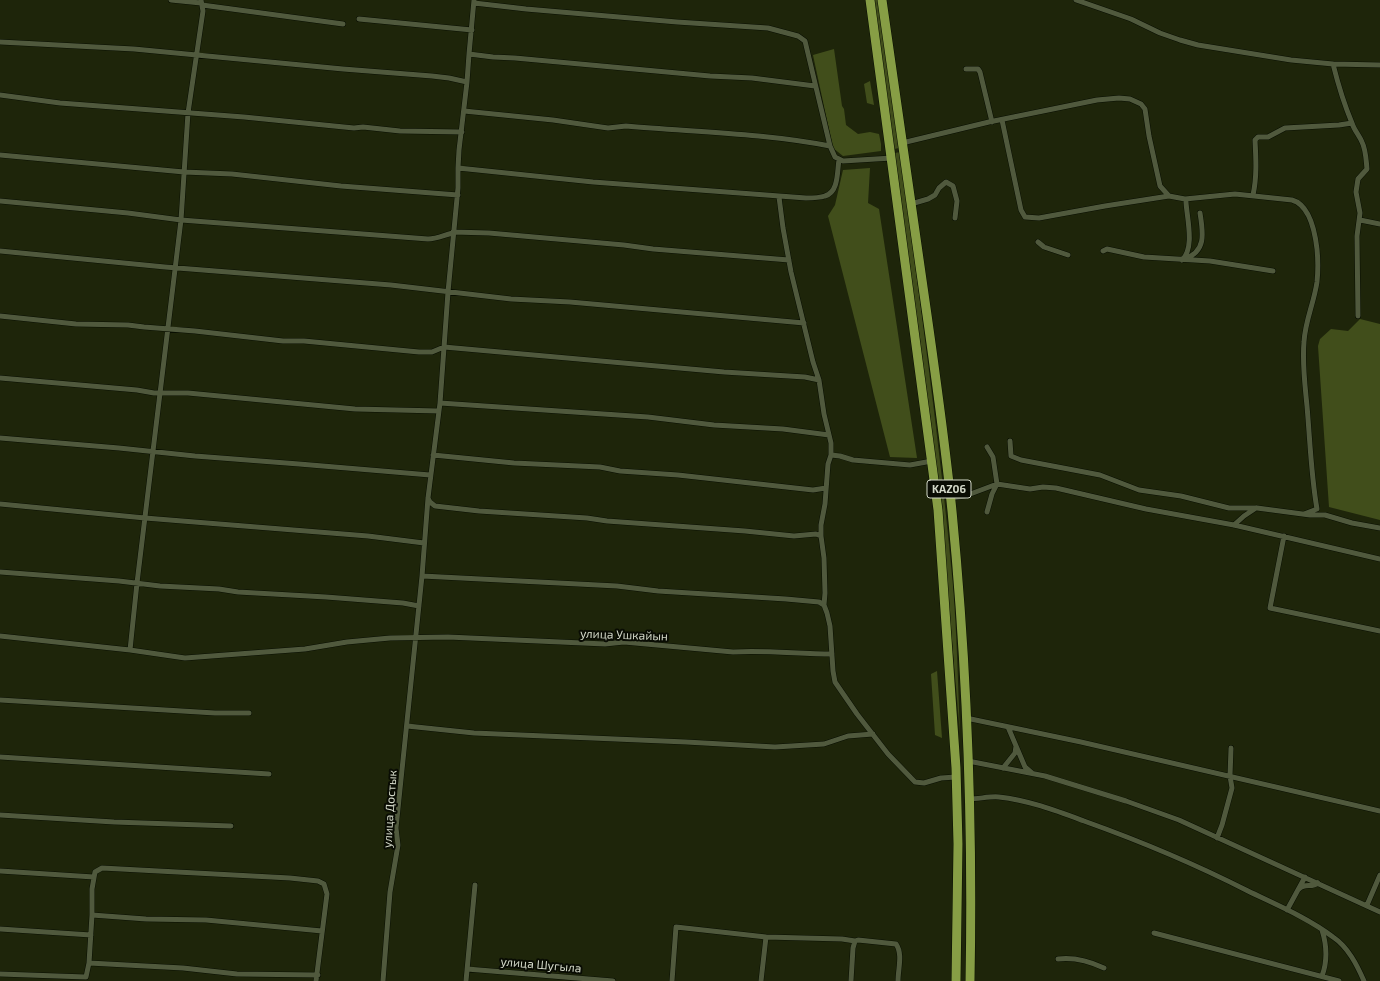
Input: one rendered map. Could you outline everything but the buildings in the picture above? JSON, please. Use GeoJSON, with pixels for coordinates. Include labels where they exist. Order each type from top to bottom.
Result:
{"type":"FeatureCollection","features":[{"type":"Feature","properties":{"kind":"highway","name":"KАZ06"},"geometry":{"type":"LineString","coordinates":[[870,0],[938,510],[956,772],[958,844],[956,981]]}},
{"type":"Feature","properties":{"kind":"highway","name":"KАZ06"},"geometry":{"type":"LineString","coordinates":[[882,0],[934,368],[950,498],[963,641],[969,799],[971,916],[970,981]]}},
{"type":"Feature","properties":{"kind":"highway"},"geometry":{"type":"LineString","coordinates":[[956,772],[961,765],[968,764]]}},
{"type":"Feature","properties":{"kind":"street"},"geometry":{"type":"LineString","coordinates":[[171,0],[343,24]]}},
{"type":"Feature","properties":{"kind":"street"},"geometry":{"type":"LineString","coordinates":[[1076,0],[1131,19],[1160,33],[1198,45],[1291,60],[1333,64],[1380,65]]}},
{"type":"Feature","properties":{"kind":"street"},"geometry":{"type":"LineString","coordinates":[[474,1],[533,10],[768,28],[798,36],[805,41],[830,146],[835,157],[843,161],[892,158]]}},
{"type":"Feature","properties":{"kind":"street","name":"улица Достык"},"geometry":{"type":"LineString","coordinates":[[383,981],[390,892],[398,845],[396,828],[422,576],[430,475],[440,402],[453,232],[458,195],[458,168],[468,82],[474,1]]}},
{"type":"Feature","properties":{"kind":"street"},"geometry":{"type":"LineString","coordinates":[[130,650],[175,267],[188,112],[203,11],[201,3]]}},
{"type":"Feature","properties":{"kind":"street"},"geometry":{"type":"LineString","coordinates":[[359,19],[472,30]]}},
{"type":"Feature","properties":{"kind":"street"},"geometry":{"type":"LineString","coordinates":[[0,42],[110,49],[134,49],[432,76],[468,82]]}},
{"type":"Feature","properties":{"kind":"street"},"geometry":{"type":"LineString","coordinates":[[469,54],[493,58],[515,58],[710,76],[752,78],[815,86]]}},
{"type":"Feature","properties":{"kind":"street"},"geometry":{"type":"LineString","coordinates":[[1333,64],[1335,76],[1352,123],[1363,143],[1367,169],[1358,178],[1356,192],[1360,213],[1357,236],[1358,316]]}},
{"type":"Feature","properties":{"kind":"street"},"geometry":{"type":"LineString","coordinates":[[966,69],[974,68],[978,69],[980,72],[992,122]]}},
{"type":"Feature","properties":{"kind":"street"},"geometry":{"type":"LineString","coordinates":[[0,95],[60,103],[188,112],[354,128],[363,127],[423,132],[462,132]]}},
{"type":"Feature","properties":{"kind":"street"},"geometry":{"type":"LineString","coordinates":[[902,144],[992,122],[1097,100],[1119,98],[1130,99],[1141,104],[1145,109],[1149,136],[1160,186],[1169,196]]}},
{"type":"Feature","properties":{"kind":"street"},"geometry":{"type":"LineString","coordinates":[[464,111],[553,120],[608,128],[626,126],[749,135],[830,146]]}},
{"type":"Feature","properties":{"kind":"street"},"geometry":{"type":"LineString","coordinates":[[1002,120],[1021,210],[1025,217],[1039,218],[1169,196],[1185,199],[1235,194],[1253,195],[1299,202],[1310,217],[1316,248],[1317,282],[1306,324],[1303,343],[1310,450],[1314,494],[1318,509],[1304,514]]}},
{"type":"Feature","properties":{"kind":"street"},"geometry":{"type":"LineString","coordinates":[[1253,195],[1256,172],[1256,140],[1258,137],[1268,137],[1285,128],[1352,123]]}},
{"type":"Feature","properties":{"kind":"street"},"geometry":{"type":"LineString","coordinates":[[0,155],[184,172],[232,174],[341,186],[458,195]]}},
{"type":"Feature","properties":{"kind":"street"},"geometry":{"type":"LineString","coordinates":[[458,168],[593,182],[806,198],[827,196],[833,191],[836,184],[839,160]]}},
{"type":"Feature","properties":{"kind":"street"},"geometry":{"type":"LineString","coordinates":[[911,204],[936,195],[939,188],[946,182],[953,186],[957,201],[955,218]]}},
{"type":"Feature","properties":{"kind":"street"},"geometry":{"type":"LineString","coordinates":[[779,197],[791,272],[813,362],[819,380],[831,443],[831,455],[828,464],[821,536],[824,558],[824,605],[830,626],[835,682],[857,714],[888,754],[915,782],[924,783],[956,772]]}},
{"type":"Feature","properties":{"kind":"street"},"geometry":{"type":"LineString","coordinates":[[0,201],[128,213],[180,220],[428,239],[435,239],[453,232],[497,234],[789,260]]}},
{"type":"Feature","properties":{"kind":"street"},"geometry":{"type":"LineString","coordinates":[[1182,260],[1188,251],[1189,242],[1186,202]]}},
{"type":"Feature","properties":{"kind":"street"},"geometry":{"type":"LineString","coordinates":[[1182,260],[1197,252],[1201,244],[1203,234],[1200,213]]}},
{"type":"Feature","properties":{"kind":"street"},"geometry":{"type":"LineString","coordinates":[[1360,220],[1380,224]]}},
{"type":"Feature","properties":{"kind":"street"},"geometry":{"type":"LineString","coordinates":[[1038,242],[1044,247],[1068,255]]}},
{"type":"Feature","properties":{"kind":"street"},"geometry":{"type":"LineString","coordinates":[[1103,251],[1107,249],[1144,257],[1210,261],[1273,271]]}},
{"type":"Feature","properties":{"kind":"street"},"geometry":{"type":"LineString","coordinates":[[0,251],[391,285],[512,299],[570,302],[804,323]]}},
{"type":"Feature","properties":{"kind":"street"},"geometry":{"type":"LineString","coordinates":[[0,316],[76,324],[128,325],[237,335],[283,341],[304,341],[419,352],[432,352],[444,347],[724,372],[797,376],[819,380]]}},
{"type":"Feature","properties":{"kind":"street"},"geometry":{"type":"LineString","coordinates":[[0,378],[161,393],[188,393],[355,409],[439,411]]}},
{"type":"Feature","properties":{"kind":"street"},"geometry":{"type":"LineString","coordinates":[[440,402],[648,417],[714,425],[783,429],[829,435]]}},
{"type":"Feature","properties":{"kind":"street"},"geometry":{"type":"LineString","coordinates":[[0,438],[430,475]]}},
{"type":"Feature","properties":{"kind":"street"},"geometry":{"type":"LineString","coordinates":[[1010,441],[1011,456],[1021,460],[1100,475],[1139,490],[1181,496],[1229,508],[1257,508],[1325,516],[1380,528]]}},
{"type":"Feature","properties":{"kind":"street"},"geometry":{"type":"LineString","coordinates":[[987,447],[993,458],[997,484],[992,494],[987,512]]}},
{"type":"Feature","properties":{"kind":"street"},"geometry":{"type":"LineString","coordinates":[[433,455],[514,463],[600,467],[813,490],[826,488]]}},
{"type":"Feature","properties":{"kind":"street"},"geometry":{"type":"LineString","coordinates":[[831,455],[852,460],[910,465],[932,461]]}},
{"type":"Feature","properties":{"kind":"street"},"geometry":{"type":"LineString","coordinates":[[950,498],[966,496],[997,484],[1030,489],[1043,487],[1056,488],[1146,509],[1234,524],[1380,558]]}},
{"type":"Feature","properties":{"kind":"street"},"geometry":{"type":"LineString","coordinates":[[428,498],[435,506],[479,511],[587,518],[606,521],[794,536],[816,534],[821,536]]}},
{"type":"Feature","properties":{"kind":"street"},"geometry":{"type":"LineString","coordinates":[[0,504],[145,518],[368,536],[424,543]]}},
{"type":"Feature","properties":{"kind":"street"},"geometry":{"type":"LineString","coordinates":[[1234,524],[1257,508]]}},
{"type":"Feature","properties":{"kind":"street"},"geometry":{"type":"LineString","coordinates":[[1284,536],[1270,608],[1380,631]]}},
{"type":"Feature","properties":{"kind":"street"},"geometry":{"type":"LineString","coordinates":[[0,572],[219,589],[238,592],[403,603],[419,606]]}},
{"type":"Feature","properties":{"kind":"street"},"geometry":{"type":"LineString","coordinates":[[422,576],[617,586],[819,602],[824,605]]}},
{"type":"Feature","properties":{"kind":"street","name":"улица Ушкайын"},"geometry":{"type":"LineString","coordinates":[[0,636],[130,650],[185,658],[305,649],[347,642],[390,638],[478,638],[605,644],[624,642],[733,652],[751,651],[793,654],[832,654]]}},
{"type":"Feature","properties":{"kind":"street"},"geometry":{"type":"LineString","coordinates":[[0,700],[215,713],[249,713]]}},
{"type":"Feature","properties":{"kind":"street"},"geometry":{"type":"LineString","coordinates":[[966,718],[1230,776],[1380,811]]}},
{"type":"Feature","properties":{"kind":"street"},"geometry":{"type":"LineString","coordinates":[[407,726],[474,733],[678,741],[775,747],[824,744],[848,736],[873,734]]}},
{"type":"Feature","properties":{"kind":"street"},"geometry":{"type":"LineString","coordinates":[[1008,727],[1025,767],[1033,774]]}},
{"type":"Feature","properties":{"kind":"street"},"geometry":{"type":"LineString","coordinates":[[1003,768],[1014,753],[1016,745]]}},
{"type":"Feature","properties":{"kind":"street"},"geometry":{"type":"LineString","coordinates":[[1217,838],[1232,788],[1230,776],[1231,748]]}},
{"type":"Feature","properties":{"kind":"street"},"geometry":{"type":"LineString","coordinates":[[0,757],[269,774]]}},
{"type":"Feature","properties":{"kind":"street"},"geometry":{"type":"LineString","coordinates":[[968,764],[1003,768],[1033,774],[1075,785],[1144,807],[1179,820],[1380,912]]}},
{"type":"Feature","properties":{"kind":"street"},"geometry":{"type":"LineString","coordinates":[[969,799],[998,797],[1024,802],[1063,813],[1154,848],[1229,881],[1287,910],[1334,937],[1350,955],[1364,981]]}},
{"type":"Feature","properties":{"kind":"street"},"geometry":{"type":"LineString","coordinates":[[0,815],[114,822],[230,826]]}},
{"type":"Feature","properties":{"kind":"street"},"geometry":{"type":"LineString","coordinates":[[0,974],[86,977],[89,963],[94,877],[95,872],[102,868],[290,878],[318,881],[324,884],[327,894],[317,978],[301,974],[238,974],[183,968],[89,963]]}},
{"type":"Feature","properties":{"kind":"street"},"geometry":{"type":"LineString","coordinates":[[0,871],[94,877]]}},
{"type":"Feature","properties":{"kind":"street"},"geometry":{"type":"LineString","coordinates":[[1367,905],[1380,876]]}},
{"type":"Feature","properties":{"kind":"street"},"geometry":{"type":"LineString","coordinates":[[1287,910],[1305,877]]}},
{"type":"Feature","properties":{"kind":"street"},"geometry":{"type":"LineString","coordinates":[[1298,890],[1302,886],[1312,886],[1318,883]]}},
{"type":"Feature","properties":{"kind":"street"},"geometry":{"type":"LineString","coordinates":[[466,981],[476,885]]}},
{"type":"Feature","properties":{"kind":"street"},"geometry":{"type":"LineString","coordinates":[[92,915],[146,919],[213,920],[322,930]]}},
{"type":"Feature","properties":{"kind":"street"},"geometry":{"type":"LineString","coordinates":[[672,981],[676,927],[766,937],[842,939],[896,944],[899,948],[898,981]]}},
{"type":"Feature","properties":{"kind":"street"},"geometry":{"type":"LineString","coordinates":[[0,929],[91,935]]}},
{"type":"Feature","properties":{"kind":"street"},"geometry":{"type":"LineString","coordinates":[[1322,930],[1326,948],[1326,960],[1322,976]]}},
{"type":"Feature","properties":{"kind":"street"},"geometry":{"type":"LineString","coordinates":[[1154,933],[1338,981]]}},
{"type":"Feature","properties":{"kind":"street"},"geometry":{"type":"LineString","coordinates":[[761,981],[766,937]]}},
{"type":"Feature","properties":{"kind":"street"},"geometry":{"type":"LineString","coordinates":[[851,981],[853,948],[855,941]]}},
{"type":"Feature","properties":{"kind":"street"},"geometry":{"type":"LineString","coordinates":[[1058,959],[1070,957],[1090,962],[1104,968]]}},
{"type":"Feature","properties":{"kind":"street","name":"улица Шугыла"},"geometry":{"type":"LineString","coordinates":[[467,969],[613,981]]}},
{"type":"Feature","properties":{"kind":"green space"},"geometry":{"type":"Polygon","coordinates":[[[874,0],[879,0],[899,148],[894,149],[874,0]]]}},
{"type":"Feature","properties":{"kind":"green space"},"geometry":{"type":"Polygon","coordinates":[[[834,49],[846,125],[858,134],[870,132],[879,134],[881,151],[843,156],[833,148],[813,55],[834,49]]]}},
{"type":"Feature","properties":{"kind":"green space"},"geometry":{"type":"Polygon","coordinates":[[[870,81],[874,105],[867,103],[864,84],[870,81]]]}},
{"type":"Feature","properties":{"kind":"green space"},"geometry":{"type":"Polygon","coordinates":[[[900,152],[929,369],[948,532],[956,623],[960,734],[940,500],[895,153],[900,152]]]}},
{"type":"Feature","properties":{"kind":"green space"},"geometry":{"type":"Polygon","coordinates":[[[870,168],[868,203],[879,209],[917,458],[890,457],[828,216],[835,205],[843,170],[870,168]]]}},
{"type":"Feature","properties":{"kind":"green space"},"geometry":{"type":"Polygon","coordinates":[[[1360,319],[1380,324],[1380,520],[1329,507],[1318,346],[1320,339],[1331,329],[1348,331],[1360,319]]]}},
{"type":"Feature","properties":{"kind":"green space"},"geometry":{"type":"Polygon","coordinates":[[[937,671],[942,738],[935,735],[931,674],[937,671]]]}}]}
